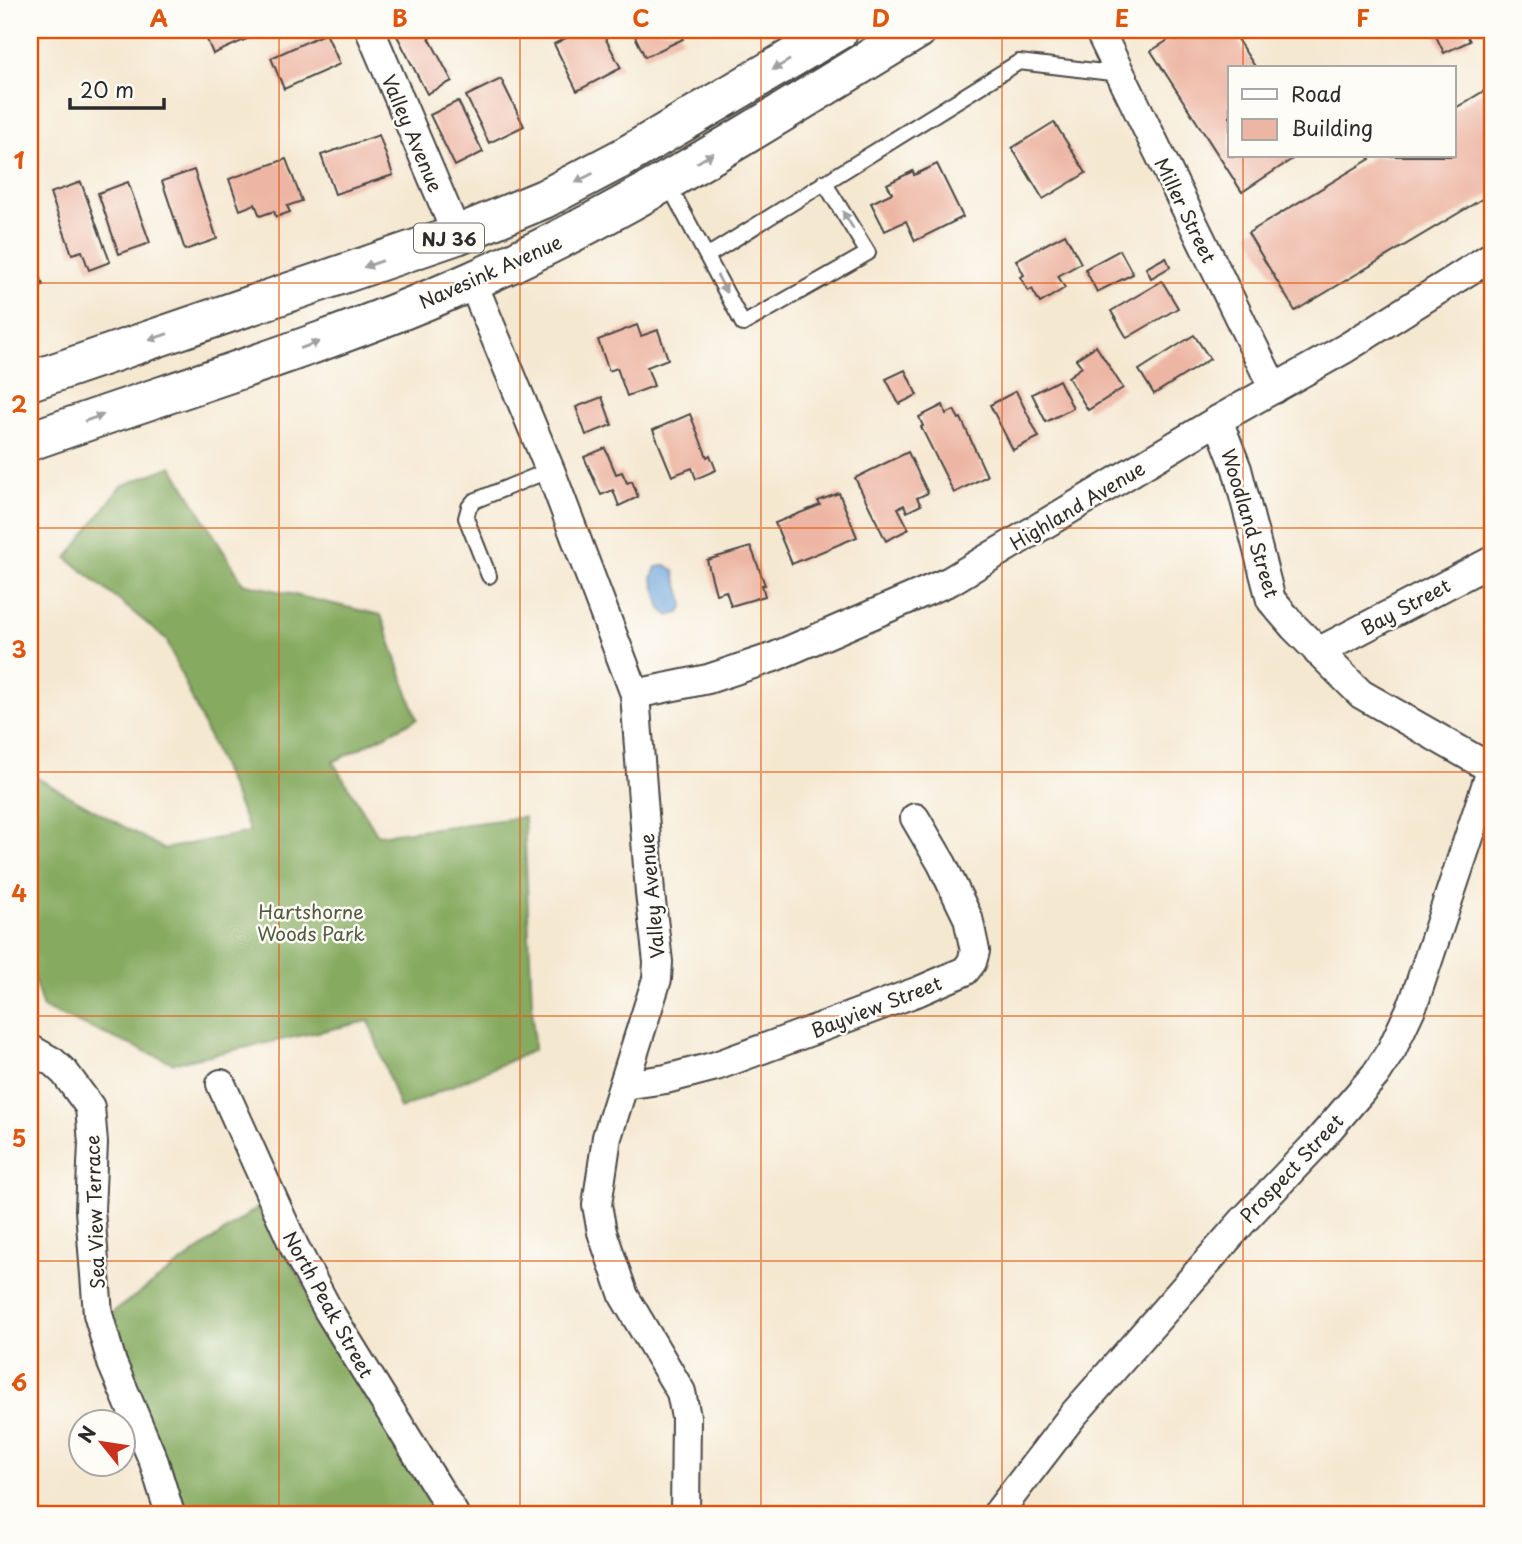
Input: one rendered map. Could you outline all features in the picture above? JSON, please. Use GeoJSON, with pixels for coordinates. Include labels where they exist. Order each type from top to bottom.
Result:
{"type":"FeatureCollection","features":[{"type":"Feature","properties":{"kind":"highway","name":"NJ 36"},"geometry":{"type":"LineString","coordinates":[[30,381],[457,235],[544,199],[624,157],[839,30]]}},
{"type":"Feature","properties":{"kind":"highway","name":"Navesink Avenue"},"geometry":{"type":"LineString","coordinates":[[30,441],[291,352],[472,281],[569,235],[667,181],[917,30]]}},
{"type":"Feature","properties":{"kind":"street","name":"Valley Avenue"},"geometry":{"type":"LineString","coordinates":[[370,30],[457,235]]}},
{"type":"Feature","properties":{"kind":"street","name":"Miller Street"},"geometry":{"type":"LineString","coordinates":[[1099,30],[1274,389]]}},
{"type":"Feature","properties":{"kind":"street","name":"Highland Avenue"},"geometry":{"type":"LineString","coordinates":[[635,694],[708,679],[774,657],[950,581],[1218,420],[1346,348],[1492,256]]}},
{"type":"Feature","properties":{"kind":"street","name":"Valley Avenue"},"geometry":{"type":"LineString","coordinates":[[472,281],[550,470],[635,694],[658,962],[657,979],[607,1137],[597,1205],[624,1296],[681,1392],[686,1417],[685,1514]]}},
{"type":"Feature","properties":{"kind":"street","name":"Woodland Street"},"geometry":{"type":"LineString","coordinates":[[1218,420],[1237,469],[1271,600],[1361,694],[1492,768]]}},
{"type":"Feature","properties":{"kind":"street","name":"Bay Street"},"geometry":{"type":"LineString","coordinates":[[1318,652],[1492,561]]}},
{"type":"Feature","properties":{"kind":"street","name":"Prospect Street"},"geometry":{"type":"LineString","coordinates":[[997,1514],[1073,1415],[1376,1074],[1392,1049],[1414,1002],[1492,768]]}},
{"type":"Feature","properties":{"kind":"street","name":"Bayview Street"},"geometry":{"type":"LineString","coordinates":[[624,1085],[666,1079],[716,1066],[965,971],[972,962],[975,951],[968,918],[942,864],[915,818]]}},
{"type":"Feature","properties":{"kind":"street","name":"Sea View Terrace"},"geometry":{"type":"LineString","coordinates":[[30,1049],[53,1062],[65,1073],[90,1107],[93,1143],[90,1210],[97,1314],[112,1363],[154,1462],[170,1514]]}},
{"type":"Feature","properties":{"kind":"street","name":"North Peak Street"},"geometry":{"type":"LineString","coordinates":[[221,1084],[295,1246],[328,1310],[454,1514]]}},
{"type":"Feature","properties":{"kind":"lane"},"geometry":{"type":"LineString","coordinates":[[707,256],[1019,62],[1120,74]]}},
{"type":"Feature","properties":{"kind":"lane"},"geometry":{"type":"LineString","coordinates":[[667,181],[743,324],[868,253],[824,182]]}},
{"type":"Feature","properties":{"kind":"lane"},"geometry":{"type":"LineString","coordinates":[[489,576],[466,518],[469,508],[474,501],[550,470]]}},
{"type":"Feature","properties":{"kind":"green space","name":"Hartshorne Woods Park"},"geometry":{"type":"Polygon","coordinates":[[[172,466],[243,583],[381,615],[417,719],[333,762],[378,835],[524,817],[534,1050],[400,1109],[369,1021],[173,1063],[43,1008],[30,967],[30,774],[164,849],[250,832],[166,639],[67,558],[121,486],[172,466]]]}},
{"type":"Feature","properties":{"kind":"green space"},"geometry":{"type":"Polygon","coordinates":[[[257,1208],[445,1514],[164,1514],[136,1419],[136,1408],[133,1408],[106,1317],[257,1208]]]}},
{"type":"Feature","properties":{"kind":"water"},"geometry":{"type":"Polygon","coordinates":[[[666,565],[674,571],[684,605],[679,613],[669,616],[661,609],[652,577],[656,567],[666,565]]]}},
{"type":"Feature","properties":{"kind":"building"},"geometry":{"type":"Polygon","coordinates":[[[203,30],[267,30],[213,54],[203,30]]]}},
{"type":"Feature","properties":{"kind":"building"},"geometry":{"type":"Polygon","coordinates":[[[425,30],[452,81],[427,94],[395,32],[425,30]]]}},
{"type":"Feature","properties":{"kind":"building"},"geometry":{"type":"Polygon","coordinates":[[[582,30],[601,30],[621,68],[577,91],[554,44],[582,30]]]}},
{"type":"Feature","properties":{"kind":"building"},"geometry":{"type":"Polygon","coordinates":[[[632,30],[678,30],[683,39],[645,57],[632,30]]]}},
{"type":"Feature","properties":{"kind":"building"},"geometry":{"type":"Polygon","coordinates":[[[1184,30],[1231,30],[1255,66],[1228,66],[1228,158],[1294,158],[1242,192],[1151,51],[1184,30]]]}},
{"type":"Feature","properties":{"kind":"building"},"geometry":{"type":"Polygon","coordinates":[[[1433,30],[1464,30],[1470,41],[1444,53],[1433,30]]]}},
{"type":"Feature","properties":{"kind":"building"},"geometry":{"type":"Polygon","coordinates":[[[326,33],[340,64],[284,89],[271,58],[326,33]]]}},
{"type":"Feature","properties":{"kind":"building"},"geometry":{"type":"Polygon","coordinates":[[[501,79],[524,126],[489,143],[466,96],[501,79]]]}},
{"type":"Feature","properties":{"kind":"building"},"geometry":{"type":"Polygon","coordinates":[[[1492,86],[1492,193],[1295,311],[1248,233],[1369,158],[1456,158],[1456,108],[1492,86]]]}},
{"type":"Feature","properties":{"kind":"building"},"geometry":{"type":"Polygon","coordinates":[[[458,101],[483,152],[455,166],[430,115],[458,101]]]}},
{"type":"Feature","properties":{"kind":"building"},"geometry":{"type":"Polygon","coordinates":[[[1054,122],[1086,173],[1043,199],[1012,148],[1054,122]]]}},
{"type":"Feature","properties":{"kind":"building"},"geometry":{"type":"Polygon","coordinates":[[[379,135],[393,175],[335,194],[321,155],[379,135]]]}},
{"type":"Feature","properties":{"kind":"building"},"geometry":{"type":"Polygon","coordinates":[[[286,159],[302,201],[287,206],[290,212],[276,217],[274,211],[260,216],[255,204],[240,210],[229,179],[286,159]]]}},
{"type":"Feature","properties":{"kind":"building"},"geometry":{"type":"Polygon","coordinates":[[[937,164],[963,217],[915,241],[906,221],[885,231],[871,203],[892,193],[887,184],[913,171],[914,175],[937,164]]]}},
{"type":"Feature","properties":{"kind":"building"},"geometry":{"type":"Polygon","coordinates":[[[194,170],[217,239],[185,250],[162,181],[194,170]]]}},
{"type":"Feature","properties":{"kind":"building"},"geometry":{"type":"Polygon","coordinates":[[[81,182],[110,262],[89,270],[82,251],[72,254],[50,193],[81,182]]]}},
{"type":"Feature","properties":{"kind":"building"},"geometry":{"type":"Polygon","coordinates":[[[128,182],[150,243],[119,254],[98,193],[128,182]]]}},
{"type":"Feature","properties":{"kind":"building"},"geometry":{"type":"Polygon","coordinates":[[[30,226],[41,256],[33,259],[43,285],[31,290],[30,226]]]}},
{"type":"Feature","properties":{"kind":"building"},"geometry":{"type":"Polygon","coordinates":[[[1065,234],[1081,263],[1058,276],[1065,288],[1040,303],[1032,289],[1028,291],[1020,277],[1024,275],[1016,260],[1065,234]]]}},
{"type":"Feature","properties":{"kind":"building"},"geometry":{"type":"Polygon","coordinates":[[[1120,250],[1133,274],[1097,292],[1085,269],[1120,250]]]}},
{"type":"Feature","properties":{"kind":"building"},"geometry":{"type":"Polygon","coordinates":[[[1166,257],[1170,267],[1151,278],[1146,268],[1166,257]]]}},
{"type":"Feature","properties":{"kind":"building"},"geometry":{"type":"Polygon","coordinates":[[[1162,281],[1178,308],[1127,338],[1111,311],[1162,281]]]}},
{"type":"Feature","properties":{"kind":"building"},"geometry":{"type":"Polygon","coordinates":[[[637,325],[641,336],[658,330],[668,359],[647,367],[654,386],[627,396],[617,368],[609,371],[598,340],[637,325]]]}},
{"type":"Feature","properties":{"kind":"building"},"geometry":{"type":"Polygon","coordinates":[[[1194,335],[1210,359],[1154,394],[1139,370],[1194,335]]]}},
{"type":"Feature","properties":{"kind":"building"},"geometry":{"type":"Polygon","coordinates":[[[1096,346],[1123,388],[1088,410],[1068,377],[1082,367],[1076,359],[1096,346]]]}},
{"type":"Feature","properties":{"kind":"building"},"geometry":{"type":"Polygon","coordinates":[[[905,370],[917,395],[899,404],[886,379],[905,370]]]}},
{"type":"Feature","properties":{"kind":"building"},"geometry":{"type":"Polygon","coordinates":[[[1059,380],[1073,408],[1046,422],[1032,394],[1059,380]]]}},
{"type":"Feature","properties":{"kind":"building"},"geometry":{"type":"Polygon","coordinates":[[[1016,391],[1039,437],[1013,450],[990,405],[1016,391]]]}},
{"type":"Feature","properties":{"kind":"building"},"geometry":{"type":"Polygon","coordinates":[[[602,397],[612,425],[586,435],[576,407],[602,397]]]}},
{"type":"Feature","properties":{"kind":"building"},"geometry":{"type":"Polygon","coordinates":[[[943,405],[946,414],[954,410],[959,419],[961,418],[987,476],[954,493],[921,427],[923,426],[919,417],[943,405]]]}},
{"type":"Feature","properties":{"kind":"building"},"geometry":{"type":"Polygon","coordinates":[[[690,414],[707,457],[710,455],[716,470],[696,479],[692,468],[672,476],[653,430],[690,414]]]}},
{"type":"Feature","properties":{"kind":"building"},"geometry":{"type":"Polygon","coordinates":[[[605,448],[616,474],[622,472],[627,483],[632,481],[638,497],[619,506],[613,490],[601,495],[584,457],[605,448]]]}},
{"type":"Feature","properties":{"kind":"building"},"geometry":{"type":"Polygon","coordinates":[[[908,452],[928,493],[917,498],[921,505],[907,512],[904,505],[898,508],[909,529],[886,541],[855,478],[908,452]]]}},
{"type":"Feature","properties":{"kind":"building"},"geometry":{"type":"Polygon","coordinates":[[[839,493],[857,537],[792,564],[775,523],[820,505],[818,501],[839,493]]]}},
{"type":"Feature","properties":{"kind":"building"},"geometry":{"type":"Polygon","coordinates":[[[751,547],[765,585],[762,585],[765,596],[731,606],[726,591],[716,594],[707,560],[751,547]]]}}]}
